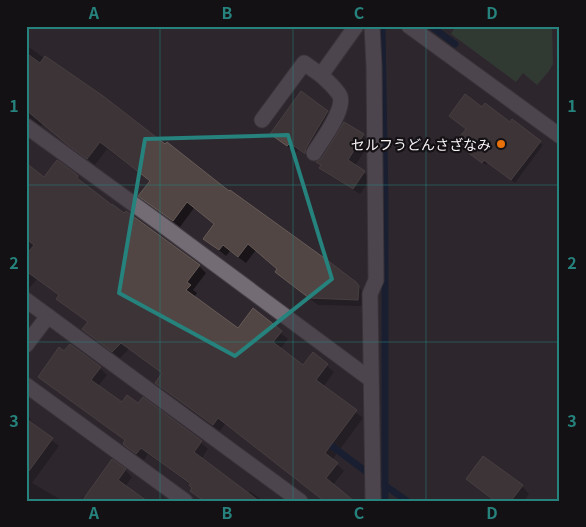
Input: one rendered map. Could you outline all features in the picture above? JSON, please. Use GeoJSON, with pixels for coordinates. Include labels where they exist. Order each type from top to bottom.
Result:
{"type":"FeatureCollection","features":[{"type":"Feature","properties":{"kind":"street"},"geometry":{"type":"LineString","coordinates":[[321,75],[356,26]]}},
{"type":"Feature","properties":{"kind":"street"},"geometry":{"type":"LineString","coordinates":[[372,26],[376,270],[376,280],[370,294],[373,501]]}},
{"type":"Feature","properties":{"kind":"street"},"geometry":{"type":"LineString","coordinates":[[409,26],[560,136]]}},
{"type":"Feature","properties":{"kind":"street"},"geometry":{"type":"LineString","coordinates":[[262,120],[304,63],[321,75],[337,91],[341,98],[340,110],[314,153]]}},
{"type":"Feature","properties":{"kind":"street"},"geometry":{"type":"LineString","coordinates":[[26,126],[370,379]]}},
{"type":"Feature","properties":{"kind":"street"},"geometry":{"type":"LineString","coordinates":[[26,300],[295,499]]}},
{"type":"Feature","properties":{"kind":"street"},"geometry":{"type":"LineString","coordinates":[[26,345],[48,316]]}},
{"type":"Feature","properties":{"kind":"street"},"geometry":{"type":"LineString","coordinates":[[26,385],[185,501]]}},
{"type":"Feature","properties":{"kind":"highlighted area"},"geometry":{"type":"Polygon","coordinates":[[[288,135],[332,279],[235,356],[119,293],[145,139],[288,135]]]}},
{"type":"Feature","properties":{"kind":"green space"},"geometry":{"type":"Polygon","coordinates":[[[456,26],[552,26],[553,64],[537,85],[523,73],[516,82],[451,34],[456,26]]]}},
{"type":"Feature","properties":{"kind":"building"},"geometry":{"type":"Polygon","coordinates":[[[26,53],[40,63],[45,56],[103,96],[165,144],[167,142],[229,191],[327,260],[356,282],[359,286],[358,300],[309,298],[275,272],[277,269],[248,244],[238,257],[223,245],[219,250],[203,239],[214,224],[187,202],[173,221],[138,196],[150,181],[100,142],[87,159],[68,145],[26,110],[26,53]]]}},
{"type":"Feature","properties":{"kind":"building"},"geometry":{"type":"Polygon","coordinates":[[[301,91],[328,111],[306,148],[305,154],[290,143],[287,146],[270,134],[301,91]]]}},
{"type":"Feature","properties":{"kind":"building","name":"セルフうどんさざなみ"},"geometry":{"type":"Polygon","coordinates":[[[465,94],[482,107],[485,103],[510,122],[512,119],[541,141],[511,180],[484,160],[482,163],[466,151],[468,148],[457,140],[466,129],[449,116],[465,94]]]}},
{"type":"Feature","properties":{"kind":"building"},"geometry":{"type":"Polygon","coordinates":[[[344,122],[364,134],[348,160],[365,171],[353,189],[319,168],[321,165],[316,162],[322,158],[344,122]]]}},
{"type":"Feature","properties":{"kind":"building"},"geometry":{"type":"Polygon","coordinates":[[[57,160],[112,205],[124,213],[126,211],[200,265],[187,282],[191,285],[186,290],[238,328],[253,308],[282,331],[273,342],[303,365],[313,352],[328,364],[316,380],[357,410],[325,453],[338,463],[326,478],[354,501],[324,501],[218,418],[213,425],[155,383],[162,373],[121,343],[112,352],[82,329],[88,322],[56,299],[59,295],[26,271],[26,255],[34,245],[26,239],[26,163],[44,177],[57,160]]]}},
{"type":"Feature","properties":{"kind":"building"},"geometry":{"type":"Polygon","coordinates":[[[70,344],[101,367],[91,380],[122,402],[127,395],[138,403],[143,397],[202,441],[194,452],[259,501],[204,501],[190,491],[192,488],[189,485],[191,484],[141,448],[136,454],[123,444],[125,440],[38,377],[59,347],[64,351],[70,344]]]}},
{"type":"Feature","properties":{"kind":"building"},"geometry":{"type":"Polygon","coordinates":[[[26,419],[53,438],[26,475],[26,419]]]}},
{"type":"Feature","properties":{"kind":"building"},"geometry":{"type":"Polygon","coordinates":[[[483,456],[523,485],[511,501],[495,501],[466,479],[483,456]]]}},
{"type":"Feature","properties":{"kind":"building"},"geometry":{"type":"Polygon","coordinates":[[[112,459],[126,469],[118,480],[147,501],[82,501],[112,459]]]}},
{"type":"Feature","properties":{"kind":"waterway"},"geometry":{"type":"LineString","coordinates":[[382,26],[385,202],[385,501]]}},
{"type":"Feature","properties":{"kind":"waterway"},"geometry":{"type":"LineString","coordinates":[[431,26],[455,44]]}},
{"type":"Feature","properties":{"kind":"waterway"},"geometry":{"type":"LineString","coordinates":[[325,441],[372,476]]}},
{"type":"Feature","properties":{"kind":"waterway"},"geometry":{"type":"LineString","coordinates":[[383,484],[407,501]]}},
{"type":"Feature","properties":{"kind":"place","name":"セルフうどんさざなみ"},"geometry":{"type":"Point","coordinates":[501,144]}}]}
